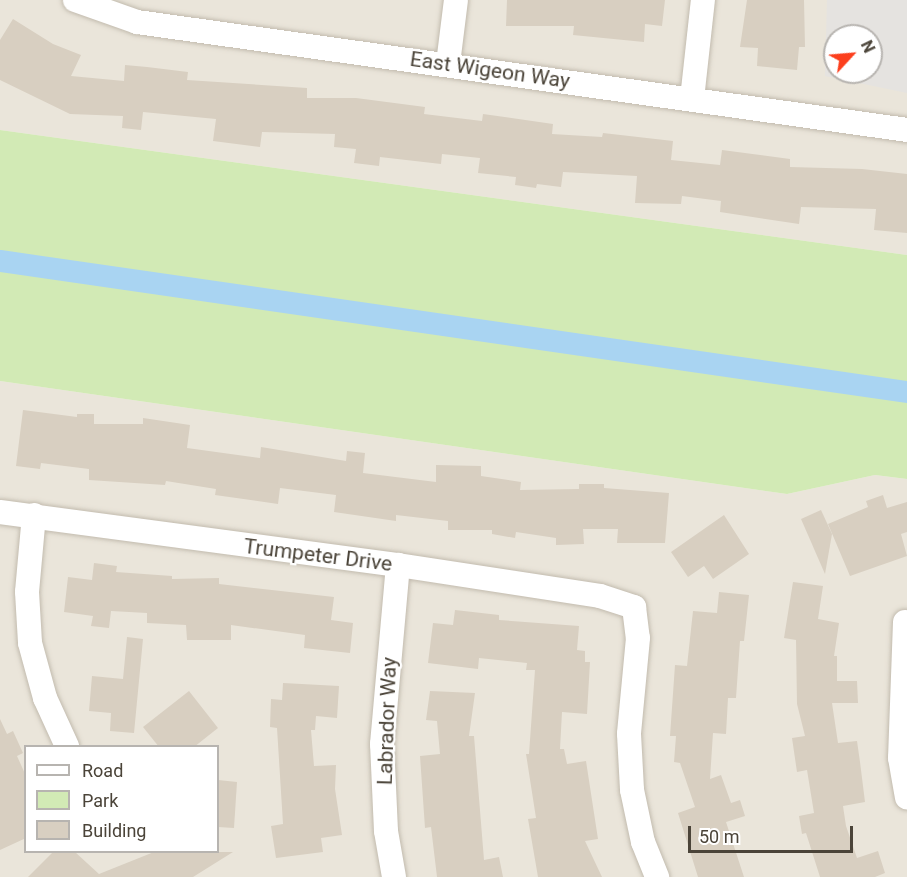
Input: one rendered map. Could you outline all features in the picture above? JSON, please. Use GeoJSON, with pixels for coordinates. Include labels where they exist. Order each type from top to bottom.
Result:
{"type":"FeatureCollection","features":[{"type":"Feature","properties":{"kind":"street","name":"East Wigeon Way"},"geometry":{"type":"LineString","coordinates":[[75,0],[136,22],[907,130]]}},
{"type":"Feature","properties":{"kind":"street"},"geometry":{"type":"LineString","coordinates":[[448,64],[456,0]]}},
{"type":"Feature","properties":{"kind":"street"},"geometry":{"type":"LineString","coordinates":[[692,99],[704,0]]}},
{"type":"Feature","properties":{"kind":"street","name":"Trumpeter Drive"},"geometry":{"type":"LineString","coordinates":[[0,512],[600,596],[634,608],[638,638],[629,734],[632,790],[643,842],[657,877]]}},
{"type":"Feature","properties":{"kind":"street"},"geometry":{"type":"LineString","coordinates":[[34,515],[27,592],[30,643],[45,698],[66,745]]}},
{"type":"Feature","properties":{"kind":"street","name":"Labrador Way"},"geometry":{"type":"LineString","coordinates":[[394,877],[386,831],[382,744],[398,566]]}},
{"type":"Feature","properties":{"kind":"street"},"geometry":{"type":"LineString","coordinates":[[905,622],[900,758],[907,797]]}},
{"type":"Feature","properties":{"kind":"shaded area"},"geometry":{"type":"Polygon","coordinates":[[[0,0],[907,0],[907,255],[0,130],[0,0]]]}},
{"type":"Feature","properties":{"kind":"shaded area"},"geometry":{"type":"Polygon","coordinates":[[[827,0],[907,0],[907,93],[864,84],[883,84],[883,24],[826,24],[827,0]]]}},
{"type":"Feature","properties":{"kind":"shaded area"},"geometry":{"type":"Polygon","coordinates":[[[0,381],[787,494],[875,475],[907,479],[907,877],[0,877],[0,381]]]}},
{"type":"Feature","properties":{"kind":"green space"},"geometry":{"type":"Polygon","coordinates":[[[0,130],[907,255],[907,479],[875,475],[787,494],[0,381],[0,130]]]}},
{"type":"Feature","properties":{"kind":"building"},"geometry":{"type":"Polygon","coordinates":[[[507,0],[665,0],[662,26],[645,24],[644,42],[573,35],[574,26],[506,26],[507,0]]]}},
{"type":"Feature","properties":{"kind":"building"},"geometry":{"type":"Polygon","coordinates":[[[747,0],[804,0],[805,47],[799,47],[797,70],[757,66],[758,48],[740,47],[747,0]]]}},
{"type":"Feature","properties":{"kind":"building"},"geometry":{"type":"Polygon","coordinates":[[[13,19],[53,44],[81,55],[71,76],[124,81],[125,65],[147,67],[188,72],[187,80],[307,88],[307,98],[356,98],[425,107],[424,114],[482,121],[483,114],[553,124],[552,134],[602,137],[603,133],[673,141],[671,160],[720,165],[722,150],[790,159],[790,167],[862,169],[907,174],[907,233],[874,230],[876,209],[801,207],[799,224],[720,212],[721,201],[682,196],[681,204],[635,203],[637,176],[563,172],[561,187],[537,184],[536,188],[515,185],[516,177],[478,173],[480,158],[442,154],[441,164],[380,157],[379,166],[354,163],[356,149],[334,147],[335,134],[262,132],[260,147],[213,141],[216,119],[143,112],[141,130],[122,128],[123,116],[70,114],[0,80],[0,40],[13,19]]]}},
{"type":"Feature","properties":{"kind":"building"},"geometry":{"type":"Polygon","coordinates":[[[23,410],[77,417],[77,414],[94,414],[94,424],[143,424],[143,418],[190,425],[187,448],[260,458],[261,447],[346,461],[347,451],[365,453],[363,473],[436,482],[436,465],[481,466],[481,476],[521,482],[520,490],[579,489],[579,484],[604,484],[604,488],[669,493],[665,543],[617,543],[618,529],[583,529],[584,544],[556,545],[556,538],[516,532],[515,538],[492,534],[492,530],[448,530],[448,521],[396,515],[396,521],[334,512],[336,495],[280,488],[278,504],[215,495],[216,489],[166,481],[165,485],[89,480],[89,469],[41,463],[40,469],[16,466],[23,410]]]}},
{"type":"Feature","properties":{"kind":"building"},"geometry":{"type":"Polygon","coordinates":[[[883,495],[887,508],[907,502],[907,532],[901,534],[907,556],[850,576],[828,524],[868,507],[866,501],[883,495]]]}},
{"type":"Feature","properties":{"kind":"building"},"geometry":{"type":"Polygon","coordinates":[[[821,510],[832,534],[825,574],[801,519],[821,510]]]}},
{"type":"Feature","properties":{"kind":"building"},"geometry":{"type":"Polygon","coordinates":[[[724,515],[749,554],[713,579],[704,566],[688,577],[671,552],[724,515]]]}},
{"type":"Feature","properties":{"kind":"building"},"geometry":{"type":"Polygon","coordinates":[[[94,563],[117,566],[116,572],[172,576],[172,579],[219,578],[219,584],[334,597],[331,620],[353,623],[350,653],[304,648],[305,635],[231,625],[231,640],[187,640],[186,625],[147,623],[147,613],[111,611],[109,628],[91,626],[93,616],[64,612],[68,577],[92,580],[94,563]]]}},
{"type":"Feature","properties":{"kind":"building"},"geometry":{"type":"Polygon","coordinates":[[[793,582],[823,586],[818,619],[839,623],[834,656],[837,656],[837,681],[857,681],[858,703],[832,703],[838,743],[857,741],[865,802],[843,806],[846,826],[857,858],[878,851],[885,873],[875,877],[820,877],[806,833],[802,834],[799,816],[814,813],[807,770],[797,772],[792,738],[805,736],[797,704],[796,640],[784,638],[793,582]]]}},
{"type":"Feature","properties":{"kind":"building"},"geometry":{"type":"Polygon","coordinates":[[[719,592],[749,595],[744,641],[740,641],[736,698],[728,698],[726,734],[713,733],[710,779],[721,775],[731,803],[740,800],[745,816],[726,822],[744,877],[698,877],[678,813],[695,807],[680,763],[674,762],[676,736],[670,736],[675,665],[687,666],[693,611],[717,613],[719,592]]]}},
{"type":"Feature","properties":{"kind":"building"},"geometry":{"type":"Polygon","coordinates":[[[455,610],[499,615],[499,620],[579,626],[577,650],[585,651],[585,662],[590,662],[587,714],[562,712],[560,749],[564,749],[567,764],[586,761],[598,839],[585,841],[602,877],[538,877],[528,819],[536,818],[526,754],[529,754],[535,670],[526,670],[527,663],[479,658],[478,669],[428,663],[433,623],[453,625],[455,610]]]}},
{"type":"Feature","properties":{"kind":"building"},"geometry":{"type":"Polygon","coordinates":[[[127,637],[143,639],[134,733],[110,731],[111,713],[89,711],[92,676],[123,679],[127,637]]]}},
{"type":"Feature","properties":{"kind":"building"},"geometry":{"type":"Polygon","coordinates":[[[283,683],[339,686],[337,718],[316,716],[315,730],[311,730],[314,766],[336,765],[335,789],[342,835],[321,838],[323,852],[276,858],[271,826],[283,824],[277,728],[270,727],[271,699],[282,700],[283,683]]]}},
{"type":"Feature","properties":{"kind":"building"},"geometry":{"type":"Polygon","coordinates":[[[189,691],[218,728],[197,745],[157,745],[143,727],[189,691]]]}},
{"type":"Feature","properties":{"kind":"building"},"geometry":{"type":"Polygon","coordinates":[[[430,691],[475,693],[469,736],[474,736],[484,860],[499,857],[503,877],[437,877],[431,827],[425,828],[420,756],[440,754],[437,721],[426,720],[430,691]]]}},
{"type":"Feature","properties":{"kind":"building"},"geometry":{"type":"Polygon","coordinates":[[[0,719],[7,734],[13,731],[23,753],[17,756],[24,772],[24,839],[0,850],[0,719]]]}},
{"type":"Feature","properties":{"kind":"building"},"geometry":{"type":"Polygon","coordinates":[[[219,780],[237,782],[234,828],[219,827],[219,780]]]}},
{"type":"Feature","properties":{"kind":"building"},"geometry":{"type":"Polygon","coordinates":[[[233,852],[193,877],[28,877],[52,853],[76,853],[99,874],[152,853],[233,852]]]}},
{"type":"Feature","properties":{"kind":"waterway"},"geometry":{"type":"LineString","coordinates":[[0,261],[907,392]]}}]}
